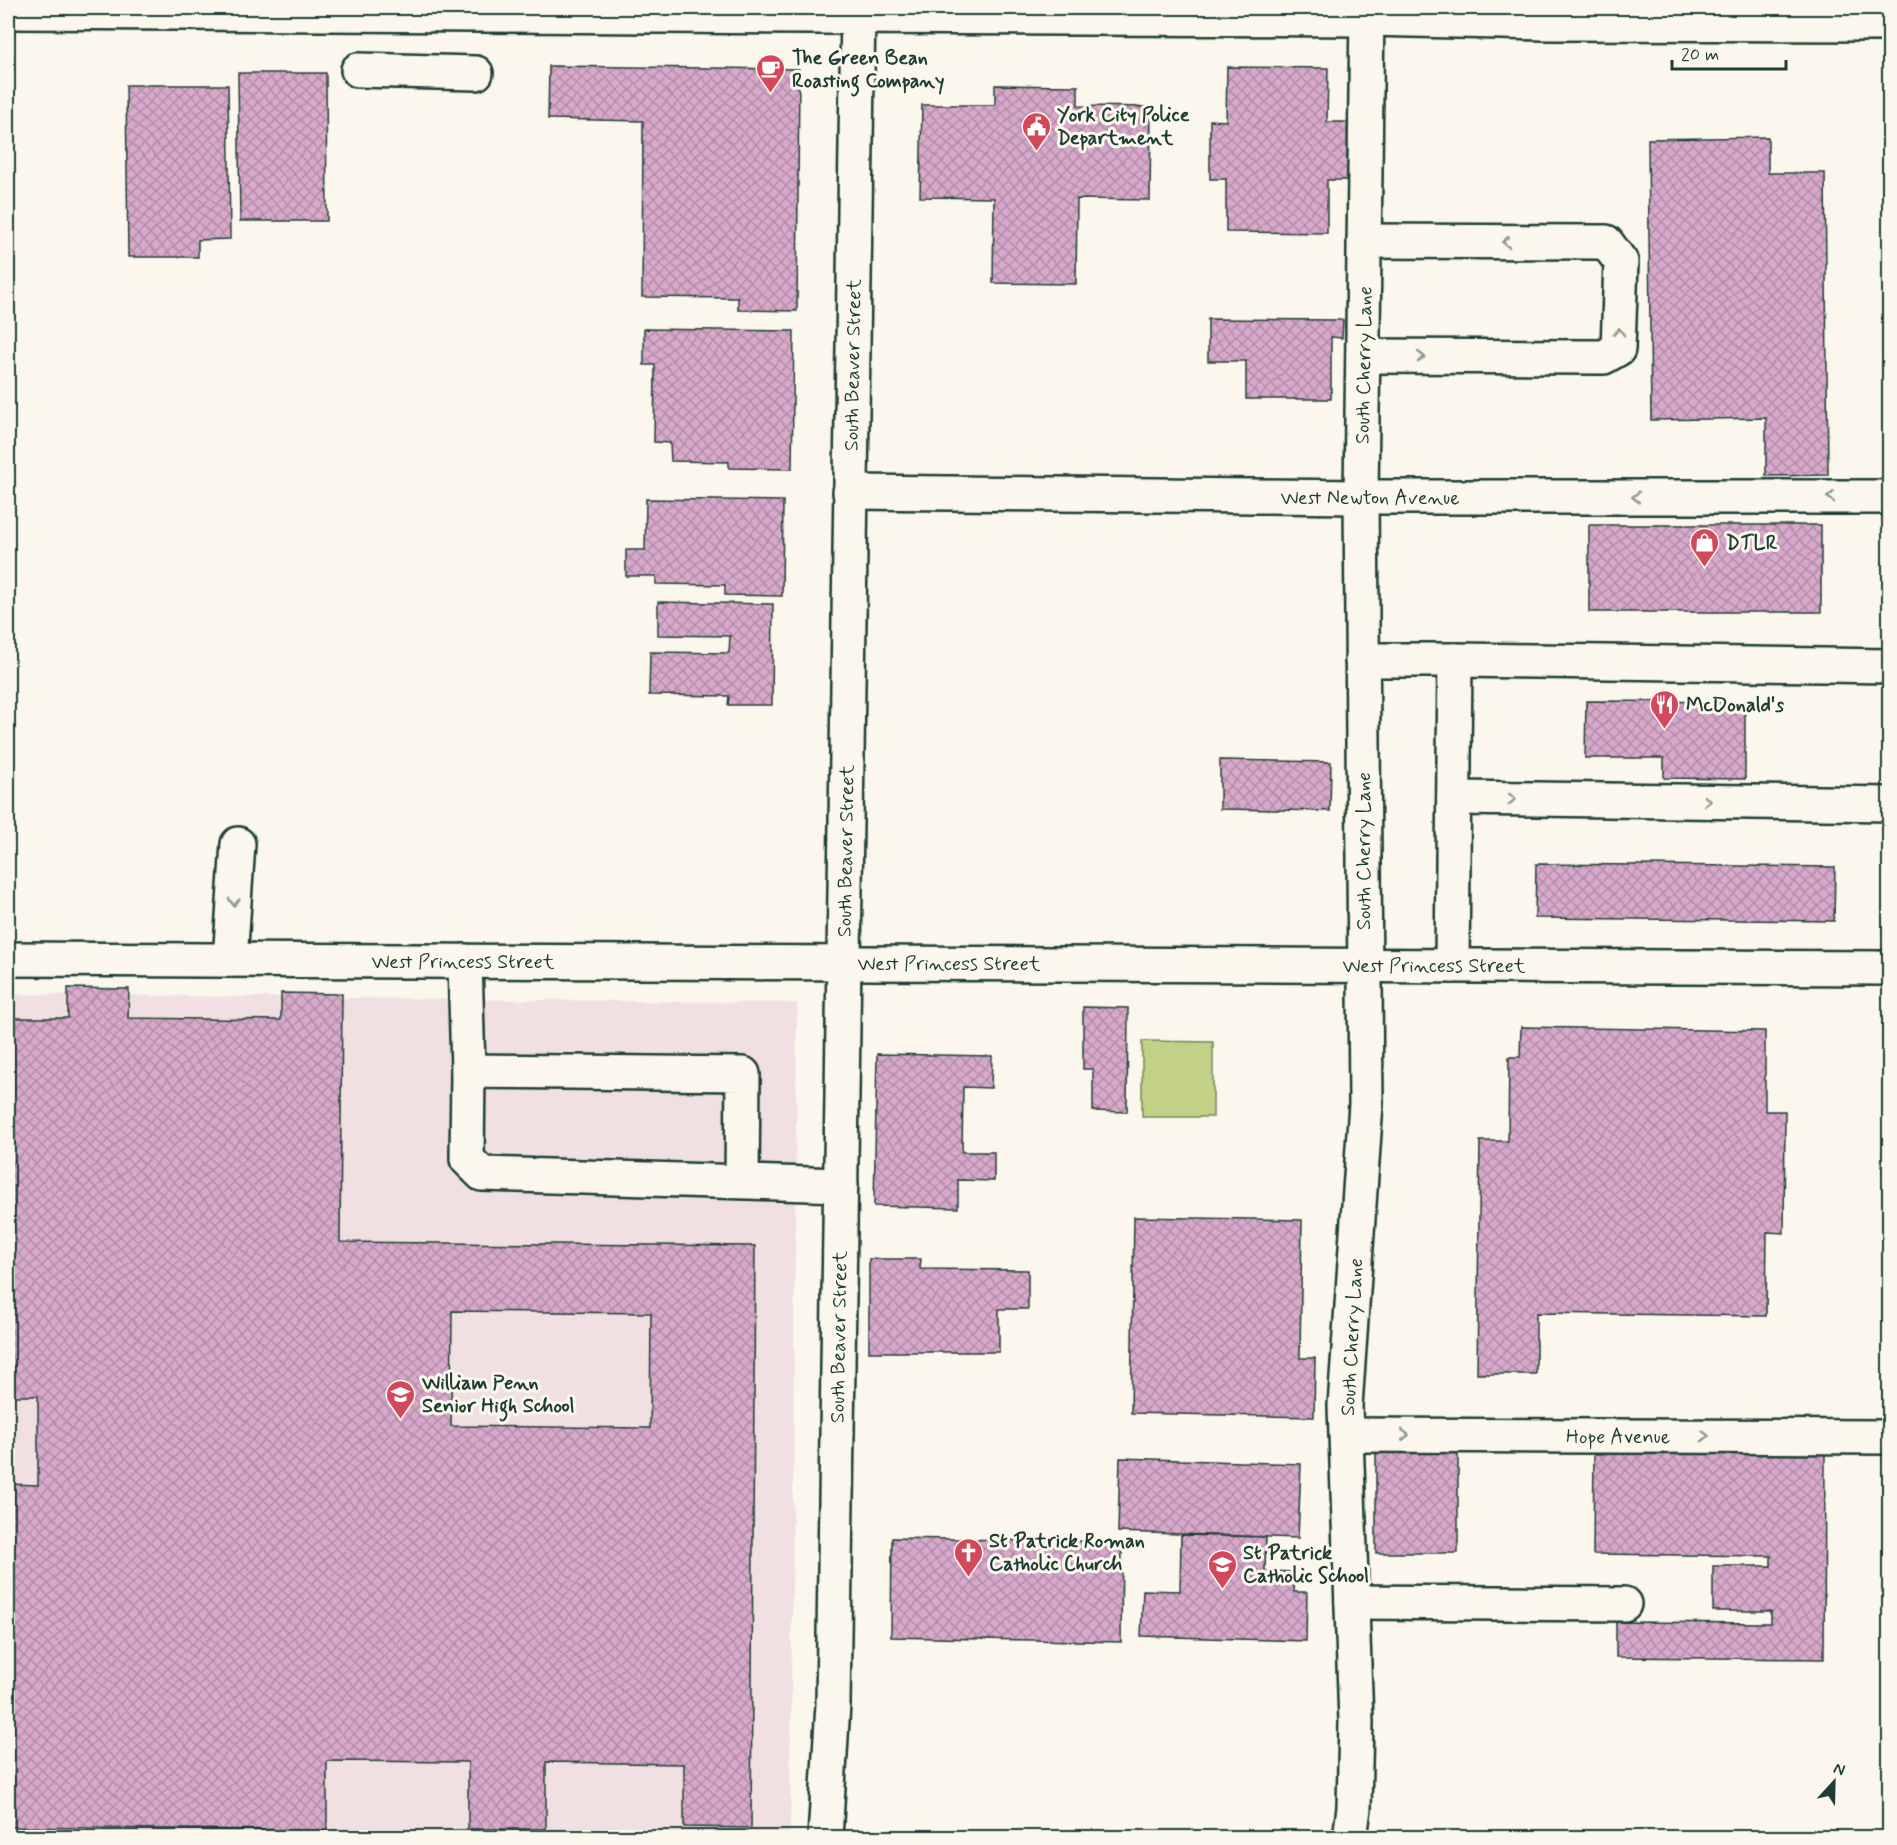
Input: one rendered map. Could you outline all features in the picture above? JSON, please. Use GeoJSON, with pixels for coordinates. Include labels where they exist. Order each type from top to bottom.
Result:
{"type":"FeatureCollection","features":[{"type":"Feature","properties":{"kind":"street"},"geometry":{"type":"LineString","coordinates":[[8,12],[1367,13],[1621,15],[1890,24]]}},
{"type":"Feature","properties":{"kind":"street","name":"South Beaver Street"},"geometry":{"type":"LineString","coordinates":[[825,1838],[833,1704],[857,13]]}},
{"type":"Feature","properties":{"kind":"street","name":"South Cherry Lane"},"geometry":{"type":"LineString","coordinates":[[1350,1838],[1354,1808],[1356,1722],[1345,1406],[1366,1104],[1361,497],[1367,13]]}},
{"type":"Feature","properties":{"kind":"street"},"geometry":{"type":"LineString","coordinates":[[358,70],[476,73]]}},
{"type":"Feature","properties":{"kind":"street"},"geometry":{"type":"LineString","coordinates":[[1363,356],[1604,357],[1618,349],[1621,262],[1606,242],[1364,241]]}},
{"type":"Feature","properties":{"kind":"street","name":"West Newton Avenue"},"geometry":{"type":"LineString","coordinates":[[850,492],[1361,497],[1890,497]]}},
{"type":"Feature","properties":{"kind":"street"},"geometry":{"type":"LineString","coordinates":[[1362,660],[1890,666]]}},
{"type":"Feature","properties":{"kind":"street"},"geometry":{"type":"LineString","coordinates":[[1452,966],[1455,660]]}},
{"type":"Feature","properties":{"kind":"street"},"geometry":{"type":"LineString","coordinates":[[1454,798],[1890,804]]}},
{"type":"Feature","properties":{"kind":"street"},"geometry":{"type":"LineString","coordinates":[[230,960],[238,844]]}},
{"type":"Feature","properties":{"kind":"street","name":"West Princess Street"},"geometry":{"type":"LineString","coordinates":[[8,958],[1890,968]]}},
{"type":"Feature","properties":{"kind":"street"},"geometry":{"type":"LineString","coordinates":[[465,961],[468,1071],[467,1159],[482,1174],[841,1185]]}},
{"type":"Feature","properties":{"kind":"street"},"geometry":{"type":"LineString","coordinates":[[468,1071],[743,1074],[742,1181]]}},
{"type":"Feature","properties":{"kind":"street","name":"Hope Avenue"},"geometry":{"type":"LineString","coordinates":[[1347,1435],[1890,1437]]}},
{"type":"Feature","properties":{"kind":"street"},"geometry":{"type":"LineString","coordinates":[[1352,1602],[1624,1604]]}},
{"type":"Feature","properties":{"kind":"shaded area","name":"William Penn Senior High School"},"geometry":{"type":"Polygon","coordinates":[[[8,994],[797,1003],[790,1837],[8,1838],[8,994]]]}},
{"type":"Feature","properties":{"kind":"green space"},"geometry":{"type":"Polygon","coordinates":[[[1142,1041],[1213,1042],[1213,1117],[1142,1117],[1142,1041]]]}},
{"type":"Feature","properties":{"kind":"building"},"geometry":{"type":"Polygon","coordinates":[[[549,66],[799,69],[797,311],[738,310],[738,298],[642,297],[643,121],[548,119],[549,66]]]}},
{"type":"Feature","properties":{"kind":"building"},"geometry":{"type":"Polygon","coordinates":[[[1227,67],[1328,68],[1327,122],[1348,122],[1348,180],[1327,180],[1327,233],[1226,232],[1226,179],[1210,179],[1210,120],[1226,121],[1227,67]]]}},
{"type":"Feature","properties":{"kind":"building"},"geometry":{"type":"Polygon","coordinates":[[[238,73],[326,73],[327,221],[240,221],[238,73]]]}},
{"type":"Feature","properties":{"kind":"building"},"geometry":{"type":"Polygon","coordinates":[[[126,85],[228,85],[230,239],[198,240],[198,257],[128,257],[126,85]]]}},
{"type":"Feature","properties":{"kind":"building","name":"York City Police Department"},"geometry":{"type":"Polygon","coordinates":[[[995,85],[1078,86],[1078,106],[1151,107],[1150,200],[1077,199],[1076,284],[993,283],[994,198],[920,197],[922,105],[995,105],[995,85]]]}},
{"type":"Feature","properties":{"kind":"building"},"geometry":{"type":"Polygon","coordinates":[[[1768,137],[1768,173],[1825,173],[1828,475],[1766,476],[1766,418],[1651,420],[1648,139],[1768,137]]]}},
{"type":"Feature","properties":{"kind":"building"},"geometry":{"type":"Polygon","coordinates":[[[1208,319],[1343,320],[1342,338],[1331,337],[1331,399],[1246,399],[1246,361],[1208,361],[1208,319]]]}},
{"type":"Feature","properties":{"kind":"building"},"geometry":{"type":"Polygon","coordinates":[[[644,329],[794,331],[792,469],[729,468],[729,462],[671,461],[670,443],[654,442],[655,365],[644,365],[644,329]]]}},
{"type":"Feature","properties":{"kind":"building"},"geometry":{"type":"Polygon","coordinates":[[[646,499],[783,501],[782,596],[725,595],[725,585],[656,584],[656,576],[626,576],[626,550],[645,550],[646,499]]]}},
{"type":"Feature","properties":{"kind":"building","name":"DTLR"},"geometry":{"type":"Polygon","coordinates":[[[1589,525],[1821,525],[1821,612],[1589,612],[1589,525]]]}},
{"type":"Feature","properties":{"kind":"building"},"geometry":{"type":"Polygon","coordinates":[[[658,602],[773,604],[772,705],[728,705],[729,696],[649,695],[650,652],[729,653],[730,636],[658,635],[658,602]]]}},
{"type":"Feature","properties":{"kind":"building","name":"McDonald's"},"geometry":{"type":"Polygon","coordinates":[[[1586,701],[1745,702],[1745,779],[1664,778],[1664,758],[1585,758],[1586,701]]]}},
{"type":"Feature","properties":{"kind":"building"},"geometry":{"type":"Polygon","coordinates":[[[1220,760],[1331,762],[1330,811],[1220,809],[1220,760]]]}},
{"type":"Feature","properties":{"kind":"building"},"geometry":{"type":"Polygon","coordinates":[[[1536,864],[1835,867],[1834,921],[1535,918],[1536,864]]]}},
{"type":"Feature","properties":{"kind":"building","name":"William Penn Senior High School"},"geometry":{"type":"Polygon","coordinates":[[[68,988],[129,989],[128,1018],[281,1020],[281,993],[342,994],[340,1242],[755,1246],[751,1828],[684,1827],[684,1764],[546,1762],[546,1829],[468,1829],[468,1762],[327,1761],[327,1831],[8,1827],[8,1484],[38,1485],[38,1396],[8,1396],[8,1018],[68,1018],[68,988]],[[452,1311],[451,1426],[650,1428],[651,1313],[452,1311]]]}},
{"type":"Feature","properties":{"kind":"building"},"geometry":{"type":"Polygon","coordinates":[[[1083,1007],[1128,1008],[1127,1112],[1093,1111],[1093,1069],[1083,1069],[1083,1007]]]}},
{"type":"Feature","properties":{"kind":"building"},"geometry":{"type":"Polygon","coordinates":[[[1521,1027],[1765,1031],[1765,1111],[1785,1111],[1784,1233],[1767,1232],[1766,1316],[1536,1313],[1536,1374],[1477,1374],[1480,1141],[1508,1141],[1509,1057],[1520,1057],[1521,1027]]]}},
{"type":"Feature","properties":{"kind":"building"},"geometry":{"type":"Polygon","coordinates":[[[877,1054],[992,1056],[991,1088],[963,1087],[962,1152],[994,1152],[994,1181],[958,1180],[958,1208],[874,1206],[877,1054]]]}},
{"type":"Feature","properties":{"kind":"building"},"geometry":{"type":"Polygon","coordinates":[[[1134,1217],[1302,1220],[1300,1358],[1315,1358],[1314,1417],[1131,1413],[1134,1217]]]}},
{"type":"Feature","properties":{"kind":"building"},"geometry":{"type":"Polygon","coordinates":[[[869,1259],[921,1259],[920,1269],[1028,1270],[1028,1309],[999,1309],[999,1352],[869,1352],[869,1259]]]}},
{"type":"Feature","properties":{"kind":"building"},"geometry":{"type":"Polygon","coordinates":[[[1376,1452],[1458,1453],[1458,1553],[1376,1553],[1376,1452]]]}},
{"type":"Feature","properties":{"kind":"building"},"geometry":{"type":"Polygon","coordinates":[[[1594,1452],[1825,1454],[1824,1659],[1616,1657],[1616,1622],[1771,1623],[1771,1611],[1713,1611],[1713,1566],[1771,1566],[1771,1556],[1593,1554],[1594,1452]]]}},
{"type":"Feature","properties":{"kind":"building"},"geometry":{"type":"Polygon","coordinates":[[[1120,1458],[1301,1464],[1298,1538],[1118,1532],[1120,1458]]]}},
{"type":"Feature","properties":{"kind":"building"},"geometry":{"type":"Polygon","coordinates":[[[1181,1535],[1266,1537],[1265,1571],[1295,1572],[1294,1592],[1307,1592],[1306,1641],[1141,1636],[1143,1590],[1180,1591],[1181,1535]]]}},
{"type":"Feature","properties":{"kind":"building"},"geometry":{"type":"Polygon","coordinates":[[[892,1538],[1122,1542],[1121,1642],[891,1637],[892,1538]]]}},
{"type":"Feature","properties":{"kind":"place","name":"The Green Bean Roasting Company"},"geometry":{"type":"Point","coordinates":[771,94]}},
{"type":"Feature","properties":{"kind":"place","name":"York City Police Department"},"geometry":{"type":"Point","coordinates":[1036,152]}},
{"type":"Feature","properties":{"kind":"place","name":"DTLR"},"geometry":{"type":"Point","coordinates":[1705,568]}},
{"type":"Feature","properties":{"kind":"place","name":"McDonald's"},"geometry":{"type":"Point","coordinates":[1665,730]}},
{"type":"Feature","properties":{"kind":"place","name":"William Penn Senior High School"},"geometry":{"type":"Point","coordinates":[401,1420]}},
{"type":"Feature","properties":{"kind":"place","name":"St Patrick Roman Catholic Church"},"geometry":{"type":"Point","coordinates":[968,1578]}},
{"type":"Feature","properties":{"kind":"place","name":"St Patrick Catholic School"},"geometry":{"type":"Point","coordinates":[1222,1590]}}]}
